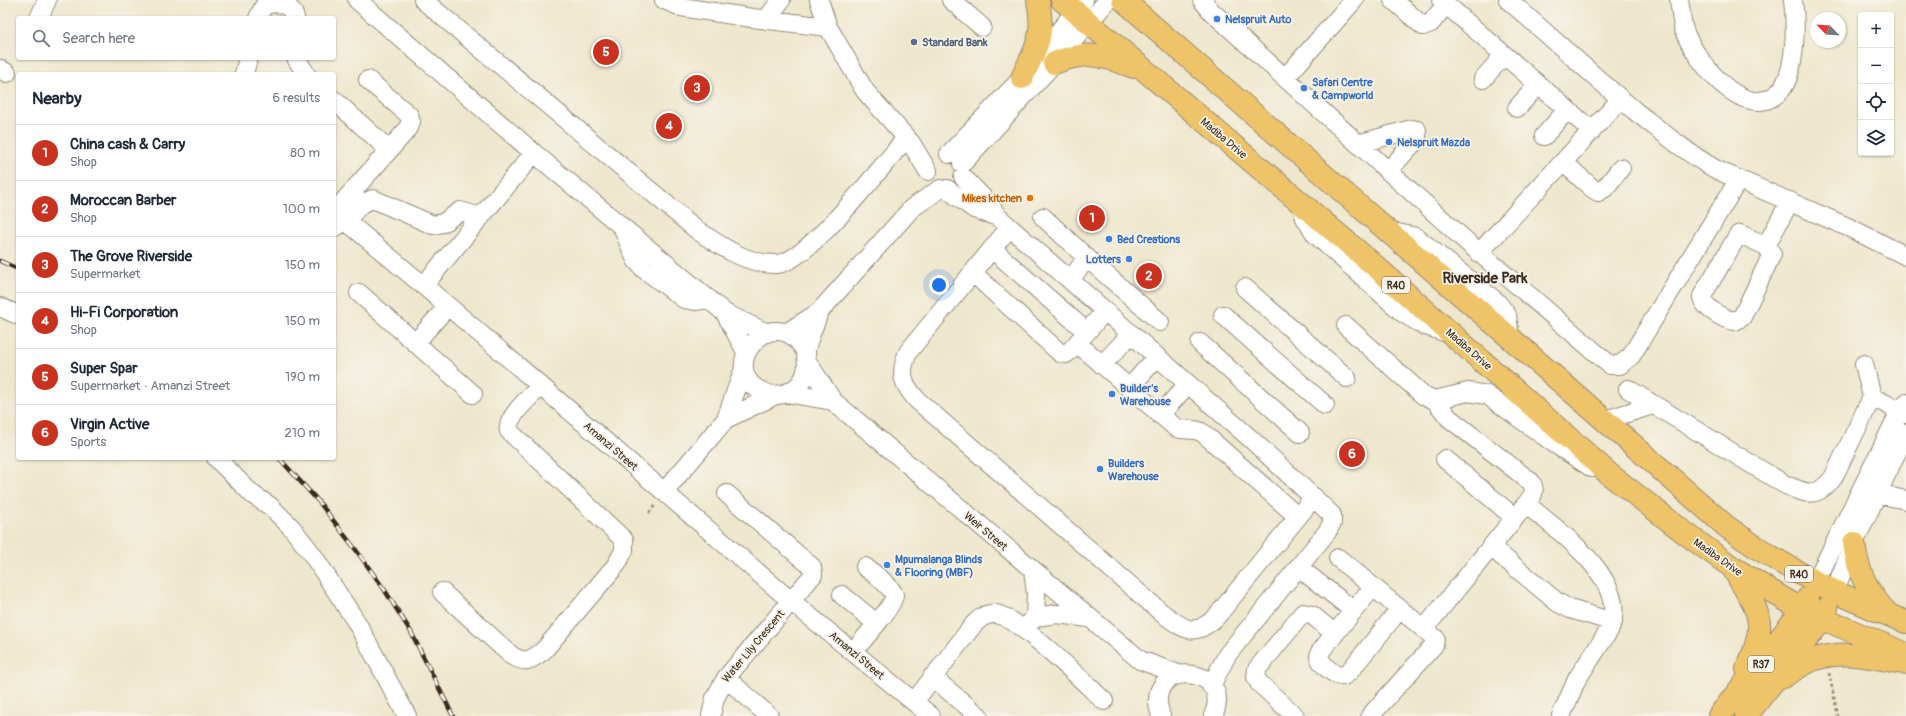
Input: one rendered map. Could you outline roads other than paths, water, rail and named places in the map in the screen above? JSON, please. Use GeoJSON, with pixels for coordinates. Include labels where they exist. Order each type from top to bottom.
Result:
{"type":"FeatureCollection","features":[{"type":"Feature","properties":{"kind":"main road"},"geometry":{"type":"LineString","coordinates":[[1022,78],[1036,48],[1042,26],[1038,0]]}},
{"type":"Feature","properties":{"kind":"main road","name":"R40"},"geometry":{"type":"LineString","coordinates":[[1123,0],[1144,9],[1388,231],[1727,527],[1765,554],[1825,587],[1897,619]]}},
{"type":"Feature","properties":{"kind":"main road","name":"Madiba Drive"},"geometry":{"type":"LineString","coordinates":[[1077,9],[1146,72],[1301,203],[1610,474],[1684,533],[1732,568],[1802,610],[1822,620],[1906,654]]}},
{"type":"Feature","properties":{"kind":"main road"},"geometry":{"type":"LineString","coordinates":[[1054,63],[1072,56],[1090,55],[1117,61],[1146,72]]}},
{"type":"Feature","properties":{"kind":"main road"},"geometry":{"type":"LineString","coordinates":[[1854,543],[1856,558],[1865,583],[1877,603],[1897,619]]}},
{"type":"Feature","properties":{"kind":"main road"},"geometry":{"type":"LineString","coordinates":[[1732,568],[1754,607],[1759,618],[1760,629],[1757,646],[1740,707]]}},
{"type":"Feature","properties":{"kind":"main road","name":"R37"},"geometry":{"type":"LineString","coordinates":[[1740,707],[1802,610],[1825,587]]}},
{"type":"Feature","properties":{"kind":"main road","name":"R37"},"geometry":{"type":"LineString","coordinates":[[1719,716],[1740,707],[1772,683],[1822,620],[1825,587]]}},
{"type":"Feature","properties":{"kind":"main road"},"geometry":{"type":"LineString","coordinates":[[1772,683],[1802,665],[1826,657],[1850,654],[1906,663]]}},
{"type":"Feature","properties":{"kind":"street"},"geometry":{"type":"LineString","coordinates":[[40,16],[47,0]]}},
{"type":"Feature","properties":{"kind":"street"},"geometry":{"type":"LineString","coordinates":[[357,0],[534,153],[726,313],[767,333]]}},
{"type":"Feature","properties":{"kind":"street"},"geometry":{"type":"LineString","coordinates":[[374,0],[382,11],[387,26]]}},
{"type":"Feature","properties":{"kind":"street"},"geometry":{"type":"LineString","coordinates":[[423,0],[698,230],[734,252],[754,261],[778,264],[798,256],[822,235],[908,141]]}},
{"type":"Feature","properties":{"kind":"street"},"geometry":{"type":"LineString","coordinates":[[664,0],[684,4],[726,7],[766,20],[828,27]]}},
{"type":"Feature","properties":{"kind":"street"},"geometry":{"type":"LineString","coordinates":[[766,20],[781,0]]}},
{"type":"Feature","properties":{"kind":"street"},"geometry":{"type":"LineString","coordinates":[[951,0],[982,27]]}},
{"type":"Feature","properties":{"kind":"street"},"geometry":{"type":"LineString","coordinates":[[936,181],[957,186],[953,163],[1077,9],[1108,0]]}},
{"type":"Feature","properties":{"kind":"street"},"geometry":{"type":"LineString","coordinates":[[1202,0],[1212,12],[1479,253],[1604,362],[1614,366],[1620,365],[1631,356],[1739,180]]}},
{"type":"Feature","properties":{"kind":"street"},"geometry":{"type":"LineString","coordinates":[[1285,78],[1354,0]]}},
{"type":"Feature","properties":{"kind":"street"},"geometry":{"type":"LineString","coordinates":[[1393,0],[1423,26],[1431,23],[1443,2],[1592,131]]}},
{"type":"Feature","properties":{"kind":"street"},"geometry":{"type":"LineString","coordinates":[[1508,0],[1621,99],[1683,150],[1717,170],[1904,251]]}},
{"type":"Feature","properties":{"kind":"street"},"geometry":{"type":"LineString","coordinates":[[1679,0],[1684,30],[1694,51],[1707,68],[1732,92],[1751,102],[1762,102],[1778,94],[1788,75],[1793,50],[1795,18],[1793,0]]}},
{"type":"Feature","properties":{"kind":"street"},"geometry":{"type":"LineString","coordinates":[[821,1],[828,27],[865,91],[908,141],[936,181],[974,209],[1004,223]]}},
{"type":"Feature","properties":{"kind":"street"},"geometry":{"type":"LineString","coordinates":[[259,16],[264,6],[272,3],[289,7],[293,11],[294,16]]}},
{"type":"Feature","properties":{"kind":"street"},"geometry":{"type":"LineString","coordinates":[[936,181],[930,162],[953,163],[1054,63],[1077,9]]}},
{"type":"Feature","properties":{"kind":"street"},"geometry":{"type":"LineString","coordinates":[[1483,79],[1504,55]]}},
{"type":"Feature","properties":{"kind":"street"},"geometry":{"type":"LineString","coordinates":[[244,72],[248,60]]}},
{"type":"Feature","properties":{"kind":"street"},"geometry":{"type":"LineString","coordinates":[[297,60],[305,72]]}},
{"type":"Feature","properties":{"kind":"street"},"geometry":{"type":"LineString","coordinates":[[337,218],[410,125],[411,118],[368,80]]}},
{"type":"Feature","properties":{"kind":"street"},"geometry":{"type":"LineString","coordinates":[[1518,108],[1538,85]]}},
{"type":"Feature","properties":{"kind":"street"},"geometry":{"type":"LineString","coordinates":[[1479,253],[1621,99]]}},
{"type":"Feature","properties":{"kind":"street"},"geometry":{"type":"LineString","coordinates":[[336,102],[389,150]]}},
{"type":"Feature","properties":{"kind":"street"},"geometry":{"type":"LineString","coordinates":[[1544,136],[1567,110]]}},
{"type":"Feature","properties":{"kind":"street"},"geometry":{"type":"LineString","coordinates":[[1358,144],[1412,129],[1417,130],[1417,139],[1388,171]]}},
{"type":"Feature","properties":{"kind":"street"},"geometry":{"type":"LineString","coordinates":[[908,141],[953,163],[990,204],[1004,223],[1157,356],[1314,497],[1332,515],[1332,523],[1227,655],[1211,686]]}},
{"type":"Feature","properties":{"kind":"street"},"geometry":{"type":"LineString","coordinates":[[424,285],[534,153]]}},
{"type":"Feature","properties":{"kind":"street"},"geometry":{"type":"LineString","coordinates":[[1563,162],[1598,192],[1605,188],[1621,168]]}},
{"type":"Feature","properties":{"kind":"street"},"geometry":{"type":"LineString","coordinates":[[786,333],[819,312],[936,181]]}},
{"type":"Feature","properties":{"kind":"street"},"geometry":{"type":"LineString","coordinates":[[337,218],[373,199],[433,225],[443,223],[460,211],[481,217]]}},
{"type":"Feature","properties":{"kind":"street"},"geometry":{"type":"LineString","coordinates":[[1766,246],[1790,201]]}},
{"type":"Feature","properties":{"kind":"street"},"geometry":{"type":"LineString","coordinates":[[1043,217],[1160,322]]}},
{"type":"Feature","properties":{"kind":"street","name":"Amanzi Street"},"geometry":{"type":"LineString","coordinates":[[337,218],[424,285],[791,601],[931,716]]}},
{"type":"Feature","properties":{"kind":"street"},"geometry":{"type":"LineString","coordinates":[[1004,223],[992,250],[908,352],[903,375],[906,388],[917,400],[1162,613],[1178,624],[1193,630],[1202,629],[1231,600],[1314,497]]}},
{"type":"Feature","properties":{"kind":"street"},"geometry":{"type":"LineString","coordinates":[[1738,235],[1745,235],[1766,246],[1771,251],[1772,257],[1740,319],[1731,320],[1704,304],[1703,294],[1738,235]]}},
{"type":"Feature","properties":{"kind":"street"},"geometry":{"type":"LineString","coordinates":[[992,250],[1082,338],[1102,365],[1180,429],[1193,429],[1202,433],[1298,517]]}},
{"type":"Feature","properties":{"kind":"street"},"geometry":{"type":"LineString","coordinates":[[1070,280],[1087,258]]}},
{"type":"Feature","properties":{"kind":"street"},"geometry":{"type":"LineString","coordinates":[[973,273],[1057,351],[1066,354],[1105,311]]}},
{"type":"Feature","properties":{"kind":"street"},"geometry":{"type":"LineString","coordinates":[[1245,288],[1347,378]]}},
{"type":"Feature","properties":{"kind":"street"},"geometry":{"type":"LineString","coordinates":[[359,293],[473,394]]}},
{"type":"Feature","properties":{"kind":"street"},"geometry":{"type":"LineString","coordinates":[[415,343],[448,306]]}},
{"type":"Feature","properties":{"kind":"street"},"geometry":{"type":"LineString","coordinates":[[0,307],[16,314]]}},
{"type":"Feature","properties":{"kind":"street"},"geometry":{"type":"LineString","coordinates":[[726,418],[795,389],[802,382],[806,373],[807,358],[819,312]]}},
{"type":"Feature","properties":{"kind":"street"},"geometry":{"type":"LineString","coordinates":[[726,313],[745,360],[752,384],[759,390],[833,401]]}},
{"type":"Feature","properties":{"kind":"street"},"geometry":{"type":"LineString","coordinates":[[1223,315],[1325,404]]}},
{"type":"Feature","properties":{"kind":"street"},"geometry":{"type":"LineString","coordinates":[[1346,326],[1423,395],[1436,400],[1449,418],[1530,482],[1533,487],[1534,493],[1526,504],[1424,629]]}},
{"type":"Feature","properties":{"kind":"street"},"geometry":{"type":"LineString","coordinates":[[664,492],[726,418],[751,344],[758,337],[776,331],[786,333],[794,337],[801,344],[807,358]]}},
{"type":"Feature","properties":{"kind":"street"},"geometry":{"type":"LineString","coordinates":[[1102,365],[1131,334]]}},
{"type":"Feature","properties":{"kind":"street"},"geometry":{"type":"LineString","coordinates":[[1200,343],[1300,433]]}},
{"type":"Feature","properties":{"kind":"street"},"geometry":{"type":"LineString","coordinates":[[1129,388],[1157,356]]}},
{"type":"Feature","properties":{"kind":"street","name":"Weir Street"},"geometry":{"type":"LineString","coordinates":[[807,358],[833,401],[1140,660]]}},
{"type":"Feature","properties":{"kind":"street"},"geometry":{"type":"LineString","coordinates":[[1628,389],[1771,476],[1795,489],[1809,493],[1820,491],[1827,486],[1839,466],[1872,397],[1864,364]]}},
{"type":"Feature","properties":{"kind":"street"},"geometry":{"type":"LineString","coordinates":[[1160,414],[1188,384]]}},
{"type":"Feature","properties":{"kind":"street"},"geometry":{"type":"LineString","coordinates":[[442,592],[512,656],[521,660],[528,660],[544,650],[617,564],[624,550],[624,540],[509,431],[508,424],[514,415],[541,386]]}},
{"type":"Feature","properties":{"kind":"street"},"geometry":{"type":"LineString","coordinates":[[1436,400],[1468,392],[1488,395],[1576,458],[1592,468],[1610,474]]}},
{"type":"Feature","properties":{"kind":"street"},"geometry":{"type":"LineString","coordinates":[[1825,587],[1866,479],[1904,409],[1872,397]]}},
{"type":"Feature","properties":{"kind":"street"},"geometry":{"type":"LineString","coordinates":[[1605,420],[1653,405]]}},
{"type":"Feature","properties":{"kind":"street"},"geometry":{"type":"LineString","coordinates":[[1825,587],[1854,543],[1906,433]]}},
{"type":"Feature","properties":{"kind":"street"},"geometry":{"type":"LineString","coordinates":[[1445,459],[1515,518]]}},
{"type":"Feature","properties":{"kind":"street"},"geometry":{"type":"LineString","coordinates":[[218,460],[253,495],[270,506],[292,528],[312,554],[357,623],[407,716]]}},
{"type":"Feature","properties":{"kind":"street"},"geometry":{"type":"LineString","coordinates":[[1839,466],[1866,479]]}},
{"type":"Feature","properties":{"kind":"street","name":"Water Lily Crescent"},"geometry":{"type":"LineString","coordinates":[[710,716],[715,698],[726,678],[811,579],[813,574],[812,567],[727,494]]}},
{"type":"Feature","properties":{"kind":"street"},"geometry":{"type":"LineString","coordinates":[[1877,494],[1906,500]]}},
{"type":"Feature","properties":{"kind":"street"},"geometry":{"type":"LineString","coordinates":[[1526,504],[1588,558],[1602,577],[1612,599],[1613,622],[1602,645],[1577,679],[1561,716]]}},
{"type":"Feature","properties":{"kind":"street"},"geometry":{"type":"LineString","coordinates":[[1491,547],[1558,602],[1570,609],[1613,622]]}},
{"type":"Feature","properties":{"kind":"street"},"geometry":{"type":"LineString","coordinates":[[1338,558],[1372,588],[1435,638],[1434,645],[1370,716]]}},
{"type":"Feature","properties":{"kind":"street"},"geometry":{"type":"LineString","coordinates":[[853,652],[888,609],[894,594],[890,588],[865,567]]}},
{"type":"Feature","properties":{"kind":"street"},"geometry":{"type":"LineString","coordinates":[[1298,567],[1353,610]]}},
{"type":"Feature","properties":{"kind":"street"},"geometry":{"type":"LineString","coordinates":[[1030,623],[1036,594],[1033,570]]}},
{"type":"Feature","properties":{"kind":"street"},"geometry":{"type":"LineString","coordinates":[[1372,588],[1320,652],[1319,657],[1322,662],[1337,675],[1344,676],[1349,672],[1399,610]]}},
{"type":"Feature","properties":{"kind":"street"},"geometry":{"type":"LineString","coordinates":[[842,595],[876,623]]}},
{"type":"Feature","properties":{"kind":"street"},"geometry":{"type":"LineString","coordinates":[[1295,716],[1259,683],[1256,677],[1257,669],[1303,613],[1312,615],[1334,633]]}},
{"type":"Feature","properties":{"kind":"street"},"geometry":{"type":"LineString","coordinates":[[914,702],[974,624],[986,615],[995,614],[1030,623],[1104,701]]}},
{"type":"Feature","properties":{"kind":"street"},"geometry":{"type":"LineString","coordinates":[[1030,623],[1058,614],[1090,618]]}},
{"type":"Feature","properties":{"kind":"street"},"geometry":{"type":"LineString","coordinates":[[1158,696],[1167,680],[1186,674],[1227,655]]}},
{"type":"Feature","properties":{"kind":"street"},"geometry":{"type":"LineString","coordinates":[[1140,660],[1201,677],[1211,686],[1216,701],[1216,715]]}},
{"type":"Feature","properties":{"kind":"street"},"geometry":{"type":"LineString","coordinates":[[1140,660],[1158,696],[1160,716]]}},
{"type":"Feature","properties":{"kind":"street"},"geometry":{"type":"LineString","coordinates":[[932,677],[979,716]]}},
{"type":"Feature","properties":{"kind":"street"},"geometry":{"type":"LineString","coordinates":[[726,678],[768,716]]}},
{"type":"Feature","properties":{"kind":"railway"},"geometry":{"type":"LineString","coordinates":[[0,261],[16,268]]}},
{"type":"Feature","properties":{"kind":"railway"},"geometry":{"type":"LineString","coordinates":[[281,460],[319,502],[384,589],[411,632],[453,716]]}},
{"type":"Feature","properties":{"kind":"place","name":"Nelspruit Auto"},"geometry":{"type":"Point","coordinates":[1217,19]}},
{"type":"Feature","properties":{"kind":"place","name":"Standard Bank"},"geometry":{"type":"Point","coordinates":[914,42]}},
{"type":"Feature","properties":{"kind":"place","name":"Super Spar"},"geometry":{"type":"Point","coordinates":[606,52]}},
{"type":"Feature","properties":{"kind":"place","name":"The Grove Riverside"},"geometry":{"type":"Point","coordinates":[697,88]}},
{"type":"Feature","properties":{"kind":"place","name":"Safari Centre & Campworld"},"geometry":{"type":"Point","coordinates":[1304,88]}},
{"type":"Feature","properties":{"kind":"place","name":"Hi-Fi Corporation"},"geometry":{"type":"Point","coordinates":[669,126]}},
{"type":"Feature","properties":{"kind":"place","name":"Nelspruit Mazda"},"geometry":{"type":"Point","coordinates":[1389,142]}},
{"type":"Feature","properties":{"kind":"place","name":"Mikes kitchen"},"geometry":{"type":"Point","coordinates":[1030,198]}},
{"type":"Feature","properties":{"kind":"place","name":"China cash & Carry"},"geometry":{"type":"Point","coordinates":[1092,218]}},
{"type":"Feature","properties":{"kind":"place","name":"Bed Creations"},"geometry":{"type":"Point","coordinates":[1109,239]}},
{"type":"Feature","properties":{"kind":"place","name":"Lotters"},"geometry":{"type":"Point","coordinates":[1129,259]}},
{"type":"Feature","properties":{"kind":"place","name":"Moroccan Barber"},"geometry":{"type":"Point","coordinates":[1149,276]}},
{"type":"Feature","properties":{"kind":"place","name":"Builder's Warehouse"},"geometry":{"type":"Point","coordinates":[1112,394]}},
{"type":"Feature","properties":{"kind":"place","name":"Virgin Active"},"geometry":{"type":"Point","coordinates":[1352,454]}},
{"type":"Feature","properties":{"kind":"place","name":"Builders Warehouse"},"geometry":{"type":"Point","coordinates":[1100,469]}},
{"type":"Feature","properties":{"kind":"place","name":"Mpumalanga Blinds & Flooring (MBF)"},"geometry":{"type":"Point","coordinates":[887,565]}},
{"type":"Feature","properties":{"kind":"district","name":"Riverside Park"},"geometry":{"type":"Point","coordinates":[1485,278]}}]}
